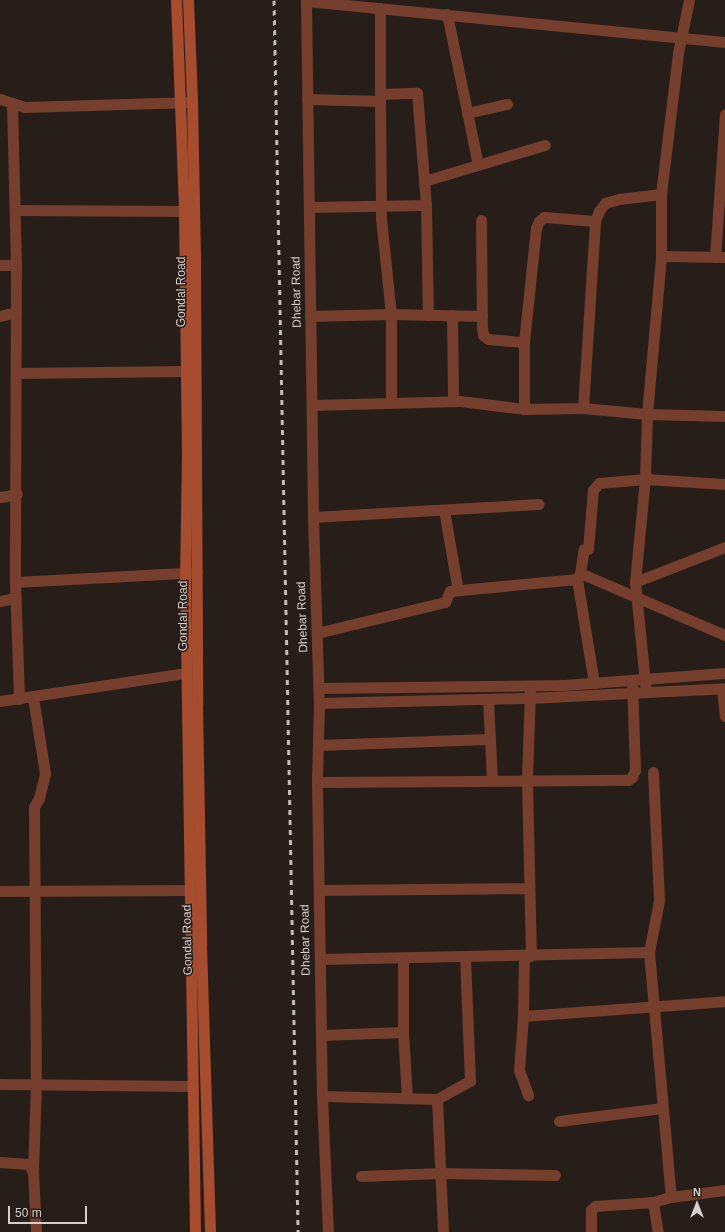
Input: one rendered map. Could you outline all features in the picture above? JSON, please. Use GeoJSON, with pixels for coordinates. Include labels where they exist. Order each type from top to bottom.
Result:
{"type":"FeatureCollection","features":[{"type":"Feature","properties":{"kind":"main road"},"geometry":{"type":"LineString","coordinates":[[176,0],[184,211],[187,452],[185,573],[186,673],[191,890],[192,1086],[195,1232]]}},
{"type":"Feature","properties":{"kind":"main road","name":"Gondal Road"},"geometry":{"type":"LineString","coordinates":[[188,0],[192,102],[195,270],[201,937],[210,1232]]}},
{"type":"Feature","properties":{"kind":"street"},"geometry":{"type":"LineString","coordinates":[[306,0],[725,42]]}},
{"type":"Feature","properties":{"kind":"street","name":"Dhebar Road"},"geometry":{"type":"LineString","coordinates":[[306,0],[313,517],[319,688],[317,782],[322,1096],[328,1232]]}},
{"type":"Feature","properties":{"kind":"street"},"geometry":{"type":"LineString","coordinates":[[646,692],[635,582],[645,479],[647,414],[661,256],[661,194],[681,38],[689,0]]}},
{"type":"Feature","properties":{"kind":"street"},"geometry":{"type":"LineString","coordinates":[[380,8],[381,218],[391,314],[391,403]]}},
{"type":"Feature","properties":{"kind":"street"},"geometry":{"type":"LineString","coordinates":[[447,14],[478,165]]}},
{"type":"Feature","properties":{"kind":"street"},"geometry":{"type":"LineString","coordinates":[[307,99],[380,97],[418,93],[426,205],[428,315]]}},
{"type":"Feature","properties":{"kind":"street"},"geometry":{"type":"LineString","coordinates":[[0,99],[24,107],[192,102]]}},
{"type":"Feature","properties":{"kind":"street"},"geometry":{"type":"LineString","coordinates":[[12,103],[16,265],[17,494],[14,598],[19,699]]}},
{"type":"Feature","properties":{"kind":"street"},"geometry":{"type":"LineString","coordinates":[[468,113],[507,104]]}},
{"type":"Feature","properties":{"kind":"street"},"geometry":{"type":"LineString","coordinates":[[661,256],[720,257],[725,114]]}},
{"type":"Feature","properties":{"kind":"street"},"geometry":{"type":"LineString","coordinates":[[424,181],[545,145]]}},
{"type":"Feature","properties":{"kind":"street"},"geometry":{"type":"LineString","coordinates":[[584,408],[595,221],[599,211],[605,203],[619,199],[661,194]]}},
{"type":"Feature","properties":{"kind":"street"},"geometry":{"type":"LineString","coordinates":[[309,207],[426,205]]}},
{"type":"Feature","properties":{"kind":"street"},"geometry":{"type":"LineString","coordinates":[[15,210],[184,211]]}},
{"type":"Feature","properties":{"kind":"street"},"geometry":{"type":"LineString","coordinates":[[524,409],[524,342],[536,228],[539,221],[544,217],[595,221]]}},
{"type":"Feature","properties":{"kind":"street"},"geometry":{"type":"LineString","coordinates":[[481,220],[483,334],[488,339],[524,342]]}},
{"type":"Feature","properties":{"kind":"street"},"geometry":{"type":"LineString","coordinates":[[0,265],[16,265]]}},
{"type":"Feature","properties":{"kind":"street"},"geometry":{"type":"LineString","coordinates":[[0,316],[16,312]]}},
{"type":"Feature","properties":{"kind":"street"},"geometry":{"type":"LineString","coordinates":[[310,316],[391,314],[482,316]]}},
{"type":"Feature","properties":{"kind":"street"},"geometry":{"type":"LineString","coordinates":[[452,315],[453,401]]}},
{"type":"Feature","properties":{"kind":"street"},"geometry":{"type":"LineString","coordinates":[[16,373],[185,371]]}},
{"type":"Feature","properties":{"kind":"street"},"geometry":{"type":"LineString","coordinates":[[312,405],[453,401],[524,409],[584,408],[647,414],[725,416]]}},
{"type":"Feature","properties":{"kind":"street"},"geometry":{"type":"LineString","coordinates":[[594,683],[578,576],[586,549],[592,490],[595,485],[645,479],[725,484]]}},
{"type":"Feature","properties":{"kind":"street"},"geometry":{"type":"LineString","coordinates":[[0,498],[17,494]]}},
{"type":"Feature","properties":{"kind":"street"},"geometry":{"type":"LineString","coordinates":[[313,517],[539,504]]}},
{"type":"Feature","properties":{"kind":"street"},"geometry":{"type":"LineString","coordinates":[[444,510],[458,585]]}},
{"type":"Feature","properties":{"kind":"street"},"geometry":{"type":"LineString","coordinates":[[635,582],[725,547]]}},
{"type":"Feature","properties":{"kind":"street"},"geometry":{"type":"LineString","coordinates":[[15,582],[197,572]]}},
{"type":"Feature","properties":{"kind":"street"},"geometry":{"type":"LineString","coordinates":[[317,633],[445,602],[450,591],[578,576],[636,597],[725,635]]}},
{"type":"Feature","properties":{"kind":"street"},"geometry":{"type":"LineString","coordinates":[[0,601],[14,598]]}},
{"type":"Feature","properties":{"kind":"street"},"geometry":{"type":"LineString","coordinates":[[0,701],[186,673]]}},
{"type":"Feature","properties":{"kind":"street"},"geometry":{"type":"LineString","coordinates":[[319,688],[594,683],[725,673]]}},
{"type":"Feature","properties":{"kind":"street"},"geometry":{"type":"LineString","coordinates":[[317,782],[628,780],[635,770],[632,681]]}},
{"type":"Feature","properties":{"kind":"street"},"geometry":{"type":"LineString","coordinates":[[528,1095],[519,1070],[527,956],[529,888],[527,780],[530,684]]}},
{"type":"Feature","properties":{"kind":"street"},"geometry":{"type":"LineString","coordinates":[[319,703],[530,698],[724,688],[725,716]]}},
{"type":"Feature","properties":{"kind":"street"},"geometry":{"type":"LineString","coordinates":[[33,696],[45,774],[39,798],[34,807],[33,891],[36,1085],[33,1172],[36,1232]]}},
{"type":"Feature","properties":{"kind":"street"},"geometry":{"type":"LineString","coordinates":[[488,699],[492,780]]}},
{"type":"Feature","properties":{"kind":"street"},"geometry":{"type":"LineString","coordinates":[[318,746],[489,739]]}},
{"type":"Feature","properties":{"kind":"street"},"geometry":{"type":"LineString","coordinates":[[654,772],[659,901],[649,952],[671,1197]]}},
{"type":"Feature","properties":{"kind":"street"},"geometry":{"type":"LineString","coordinates":[[319,890],[529,888]]}},
{"type":"Feature","properties":{"kind":"street"},"geometry":{"type":"LineString","coordinates":[[0,891],[191,890]]}},
{"type":"Feature","properties":{"kind":"street"},"geometry":{"type":"LineString","coordinates":[[320,959],[527,956],[649,952]]}},
{"type":"Feature","properties":{"kind":"street"},"geometry":{"type":"LineString","coordinates":[[322,1096],[437,1099],[470,1081],[465,957]]}},
{"type":"Feature","properties":{"kind":"street"},"geometry":{"type":"LineString","coordinates":[[403,958],[403,1032],[407,1098]]}},
{"type":"Feature","properties":{"kind":"street"},"geometry":{"type":"LineString","coordinates":[[523,1016],[654,1005],[725,1001]]}},
{"type":"Feature","properties":{"kind":"street"},"geometry":{"type":"LineString","coordinates":[[321,1035],[403,1032]]}},
{"type":"Feature","properties":{"kind":"street"},"geometry":{"type":"LineString","coordinates":[[0,1084],[192,1086]]}},
{"type":"Feature","properties":{"kind":"street"},"geometry":{"type":"LineString","coordinates":[[437,1099],[442,1232]]}},
{"type":"Feature","properties":{"kind":"street"},"geometry":{"type":"LineString","coordinates":[[559,1121],[662,1108]]}},
{"type":"Feature","properties":{"kind":"street"},"geometry":{"type":"LineString","coordinates":[[0,1162],[28,1164],[33,1172]]}},
{"type":"Feature","properties":{"kind":"street"},"geometry":{"type":"LineString","coordinates":[[361,1176],[441,1174],[556,1175]]}},
{"type":"Feature","properties":{"kind":"street"},"geometry":{"type":"LineString","coordinates":[[591,1232],[591,1210],[595,1206],[653,1202],[671,1197],[725,1190]]}},
{"type":"Feature","properties":{"kind":"street"},"geometry":{"type":"LineString","coordinates":[[653,1202],[658,1232]]}},
{"type":"Feature","properties":{"kind":"railway"},"geometry":{"type":"LineString","coordinates":[[274,0],[298,1232]]}}]}
